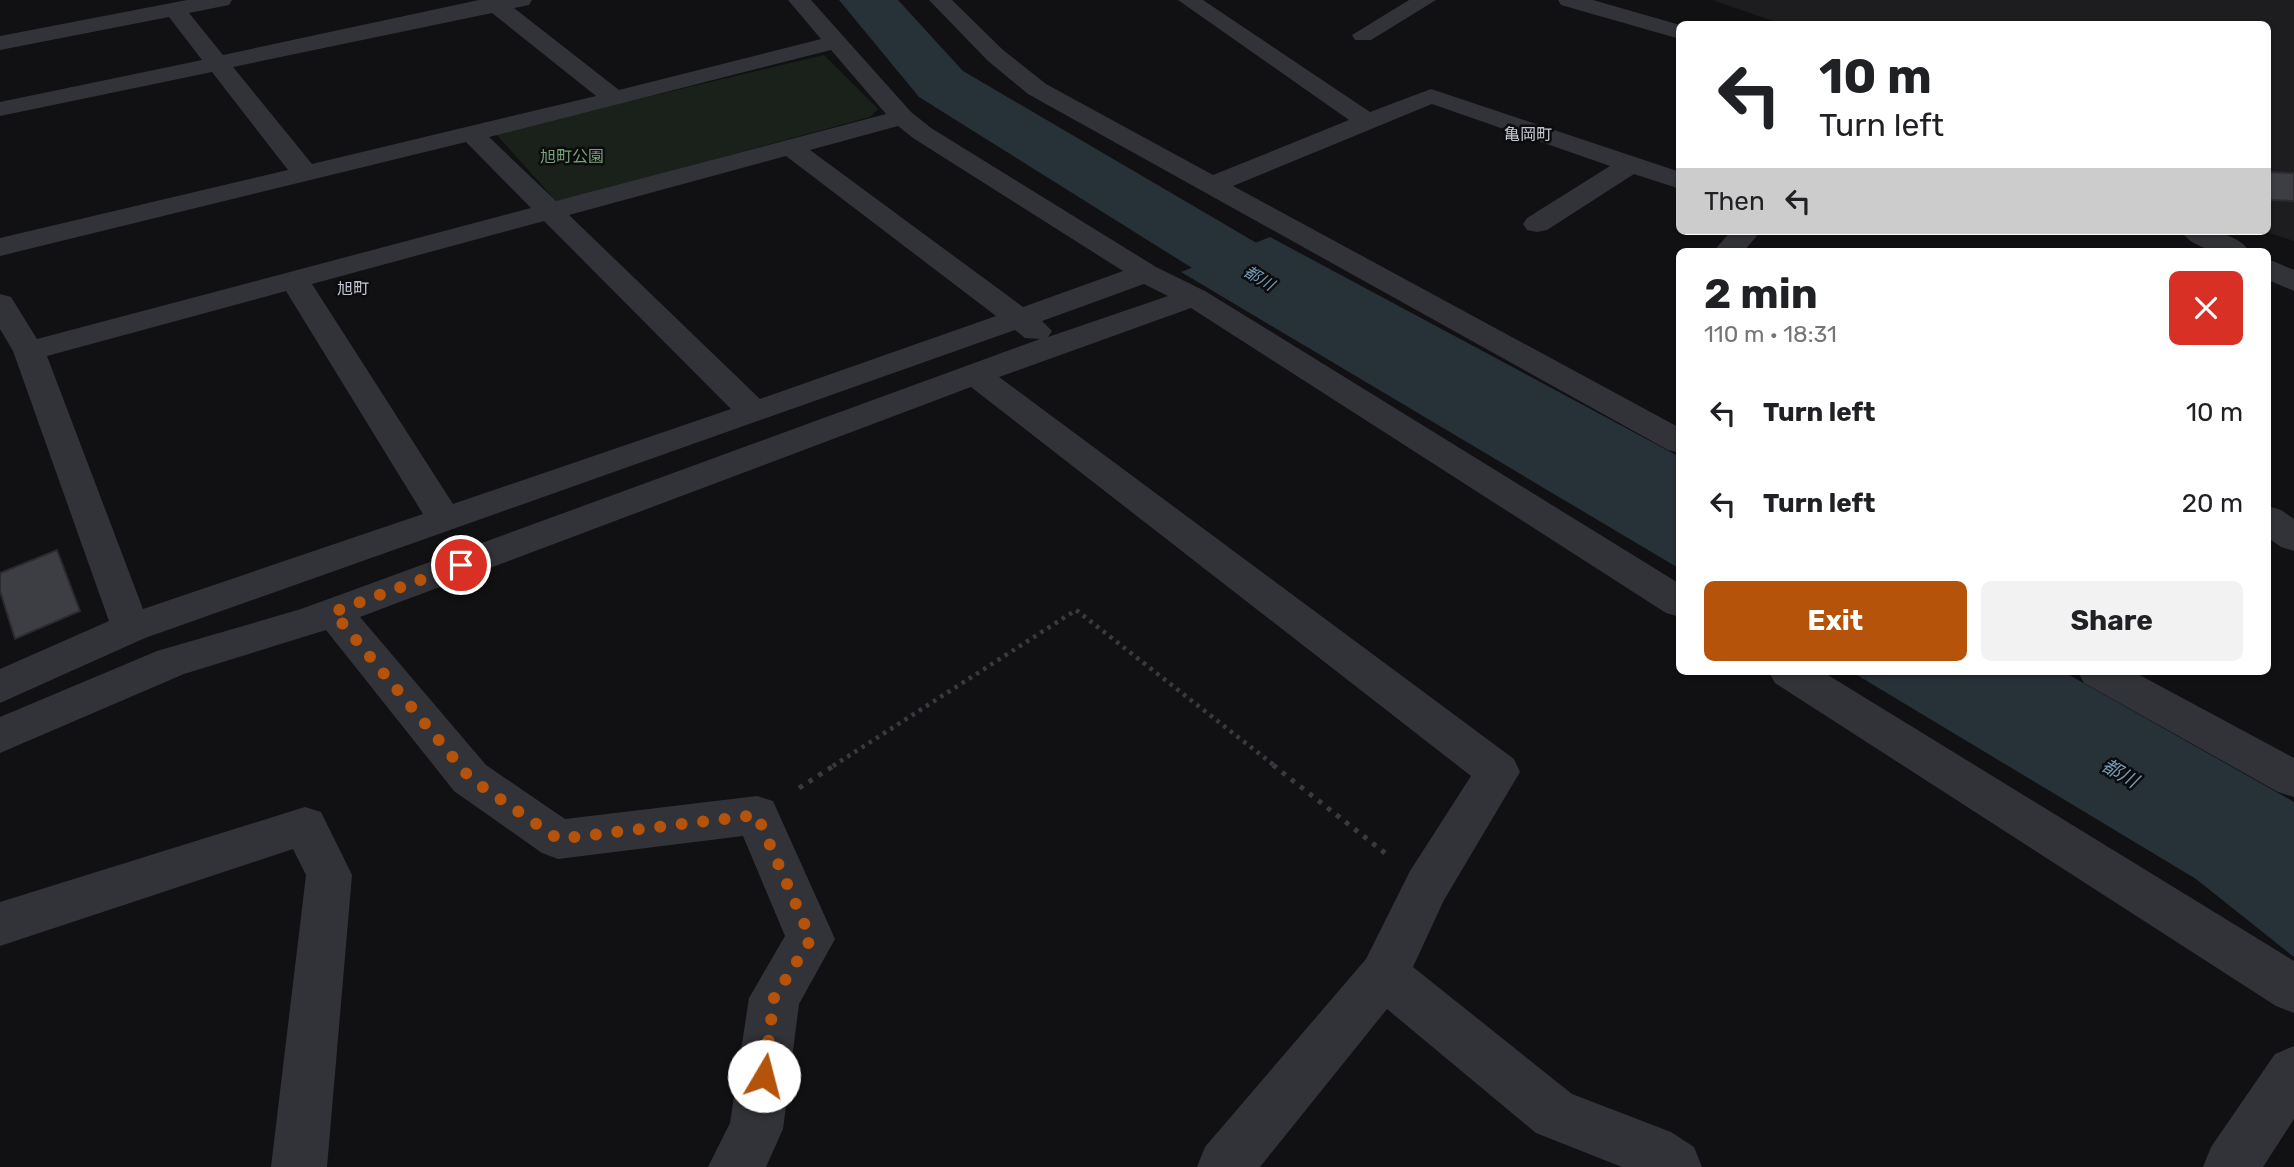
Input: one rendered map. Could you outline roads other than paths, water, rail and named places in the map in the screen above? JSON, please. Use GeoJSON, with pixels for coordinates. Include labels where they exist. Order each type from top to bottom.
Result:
{"type":"FeatureCollection","features":[{"type":"Feature","properties":{"kind":"street"},"geometry":{"type":"LineString","coordinates":[[0,43],[88,16],[174,9],[221,0]]}},
{"type":"Feature","properties":{"kind":"street"},"geometry":{"type":"LineString","coordinates":[[0,109],[493,3],[521,0]]}},
{"type":"Feature","properties":{"kind":"street"},"geometry":{"type":"LineString","coordinates":[[799,0],[902,117],[922,133],[1146,273],[1194,297],[1676,600]]}},
{"type":"Feature","properties":{"kind":"street"},"geometry":{"type":"LineString","coordinates":[[940,0],[995,55],[1037,89],[1676,440]]}},
{"type":"Feature","properties":{"kind":"street"},"geometry":{"type":"LineString","coordinates":[[1189,0],[1368,122]]}},
{"type":"Feature","properties":{"kind":"street"},"geometry":{"type":"LineString","coordinates":[[1363,35],[1425,0]]}},
{"type":"Feature","properties":{"kind":"street"},"geometry":{"type":"LineString","coordinates":[[1569,0],[1676,32]]}},
{"type":"Feature","properties":{"kind":"street"},"geometry":{"type":"LineString","coordinates":[[493,3],[615,99]]}},
{"type":"Feature","properties":{"kind":"street"},"geometry":{"type":"LineString","coordinates":[[174,9],[305,173]]}},
{"type":"Feature","properties":{"kind":"street"},"geometry":{"type":"LineString","coordinates":[[0,247],[615,99],[834,42]]}},
{"type":"Feature","properties":{"kind":"street"},"geometry":{"type":"LineString","coordinates":[[1211,185],[1431,96],[1676,180]]}},
{"type":"Feature","properties":{"kind":"street"},"geometry":{"type":"LineString","coordinates":[[29,351],[902,117]]}},
{"type":"Feature","properties":{"kind":"street"},"geometry":{"type":"LineString","coordinates":[[472,134],[754,414]]}},
{"type":"Feature","properties":{"kind":"street"},"geometry":{"type":"LineString","coordinates":[[790,147],[1054,345]]}},
{"type":"Feature","properties":{"kind":"street"},"geometry":{"type":"LineString","coordinates":[[1537,224],[1631,164]]}},
{"type":"Feature","properties":{"kind":"street"},"geometry":{"type":"LineString","coordinates":[[1731,248],[1743,235]]}},
{"type":"Feature","properties":{"kind":"street"},"geometry":{"type":"LineString","coordinates":[[2203,235],[2228,248]]}},
{"type":"Feature","properties":{"kind":"street"},"geometry":{"type":"LineString","coordinates":[[2271,270],[2294,282]]}},
{"type":"Feature","properties":{"kind":"street"},"geometry":{"type":"LineString","coordinates":[[0,688],[131,628],[754,414],[1146,273]]}},
{"type":"Feature","properties":{"kind":"street"},"geometry":{"type":"LineString","coordinates":[[294,280],[445,520]]}},
{"type":"Feature","properties":{"kind":"street"},"geometry":{"type":"LineString","coordinates":[[0,736],[171,662],[333,612],[1054,345],[1194,297]]}},
{"type":"Feature","properties":{"kind":"street"},"geometry":{"type":"LineString","coordinates":[[0,303],[29,351],[131,628]]}},
{"type":"Feature","properties":{"kind":"street"},"geometry":{"type":"LineString","coordinates":[[975,374],[1498,772],[1427,886],[1384,975],[1225,1167]]}},
{"type":"Feature","properties":{"kind":"street"},"geometry":{"type":"LineString","coordinates":[[2271,521],[2294,537]]}},
{"type":"Feature","properties":{"kind":"street"},"geometry":{"type":"LineString","coordinates":[[333,612],[470,778],[558,839],[757,815],[811,939],[774,998],[757,1129],[736,1167]]}},
{"type":"Feature","properties":{"kind":"street"},"geometry":{"type":"LineString","coordinates":[[1795,675],[2294,989]]}},
{"type":"Feature","properties":{"kind":"street"},"geometry":{"type":"LineString","coordinates":[[2104,675],[2294,779]]}},
{"type":"Feature","properties":{"kind":"street"},"geometry":{"type":"LineString","coordinates":[[0,924],[305,826],[329,875],[299,1167]]}},
{"type":"Feature","properties":{"kind":"street"},"geometry":{"type":"LineString","coordinates":[[1384,975],[1555,1114],[1652,1151],[1674,1167]]}},
{"type":"Feature","properties":{"kind":"street"},"geometry":{"type":"LineString","coordinates":[[2231,1167],[2294,1072]]}},
{"type":"Feature","properties":{"kind":"water"},"geometry":{"type":"Polygon","coordinates":[[[1270,237],[1676,455],[1676,567],[1181,272],[1270,237]]]}},
{"type":"Feature","properties":{"kind":"water"},"geometry":{"type":"Polygon","coordinates":[[[1857,675],[2069,675],[2294,802],[2294,957],[2196,879],[1857,675]]]}},
{"type":"Feature","properties":{"kind":"waterway","name":"都川"},"geometry":{"type":"LineString","coordinates":[[867,0],[941,84],[1344,328]]}},
{"type":"Feature","properties":{"kind":"district","name":"亀岡町"},"geometry":{"type":"Point","coordinates":[1528,134]}},
{"type":"Feature","properties":{"kind":"district","name":"旭町"},"geometry":{"type":"Point","coordinates":[353,288]}},
{"type":"Feature","properties":{"kind":"park label","name":"旭町公園"},"geometry":{"type":"Point","coordinates":[572,156]}}]}
